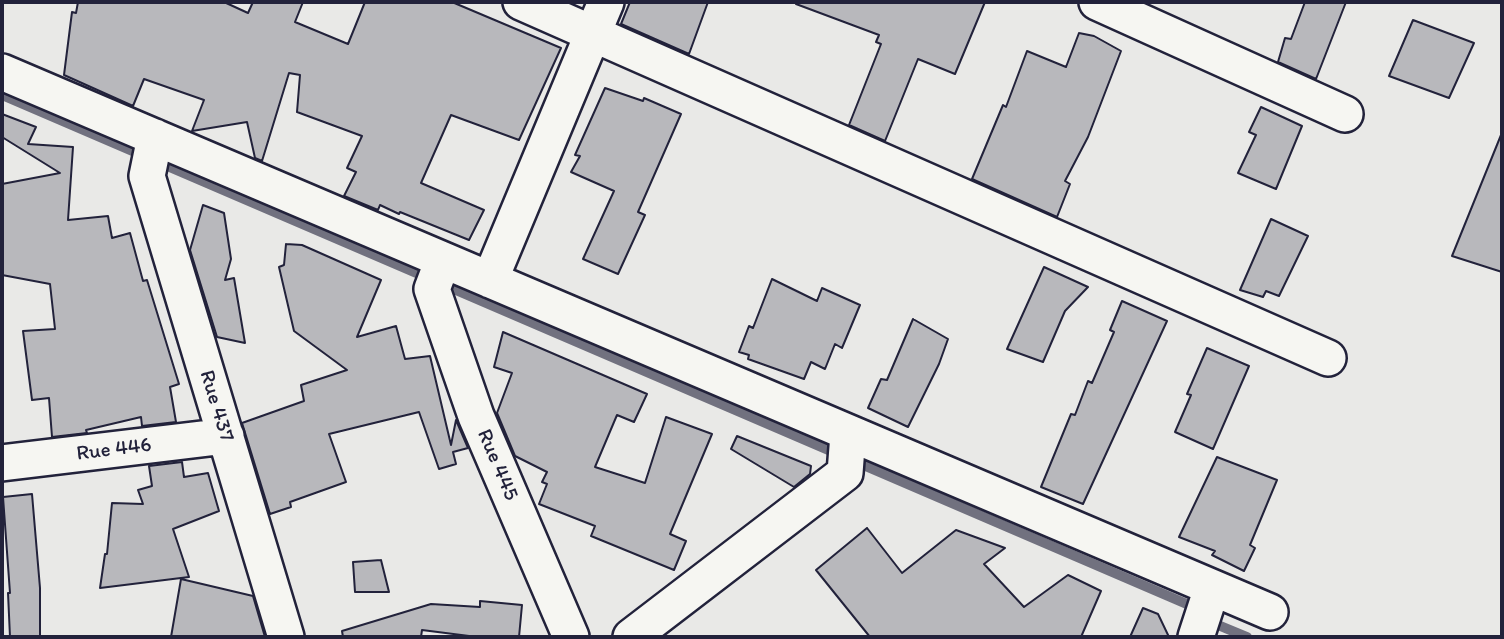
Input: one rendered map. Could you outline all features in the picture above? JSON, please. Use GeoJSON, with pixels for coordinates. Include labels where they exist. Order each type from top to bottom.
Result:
{"type":"FeatureCollection","features":[{"type":"Feature","properties":{"kind":"street"},"geometry":{"type":"LineString","coordinates":[[521,2],[1328,358]]}},
{"type":"Feature","properties":{"kind":"street"},"geometry":{"type":"LineString","coordinates":[[490,280],[606,2]]}},
{"type":"Feature","properties":{"kind":"street"},"geometry":{"type":"LineString","coordinates":[[1097,2],[1345,114]]}},
{"type":"Feature","properties":{"kind":"street"},"geometry":{"type":"LineString","coordinates":[[2,72],[151,154],[438,274],[490,280],[1270,612]]}},
{"type":"Feature","properties":{"kind":"street","name":"Rue 437"},"geometry":{"type":"LineString","coordinates":[[151,154],[226,436],[286,637]]}},
{"type":"Feature","properties":{"kind":"street","name":"Rue 445"},"geometry":{"type":"LineString","coordinates":[[438,274],[476,416],[571,637]]}},
{"type":"Feature","properties":{"kind":"street"},"geometry":{"type":"LineString","coordinates":[[631,637],[845,473],[848,434]]}},
{"type":"Feature","properties":{"kind":"street","name":"Rue 446"},"geometry":{"type":"LineString","coordinates":[[2,463],[226,436]]}},
{"type":"Feature","properties":{"kind":"street"},"geometry":{"type":"LineString","coordinates":[[1196,637],[1212,587]]}},
{"type":"Feature","properties":{"kind":"building"},"geometry":{"type":"Polygon","coordinates":[[[78,2],[224,2],[248,13],[253,2],[303,2],[295,22],[348,44],[365,2],[452,2],[561,48],[519,140],[451,115],[421,183],[484,210],[469,240],[400,212],[399,214],[380,205],[378,210],[344,196],[356,172],[347,168],[362,136],[297,112],[300,75],[289,73],[262,161],[255,158],[247,122],[192,131],[204,100],[144,79],[133,106],[64,75],[72,12],[76,13],[78,2]]]}},
{"type":"Feature","properties":{"kind":"building"},"geometry":{"type":"Polygon","coordinates":[[[630,2],[708,2],[689,54],[621,24],[630,2]]]}},
{"type":"Feature","properties":{"kind":"building"},"geometry":{"type":"Polygon","coordinates":[[[985,2],[955,74],[918,59],[885,141],[849,125],[881,44],[876,42],[879,35],[796,4],[985,2]]]}},
{"type":"Feature","properties":{"kind":"building"},"geometry":{"type":"Polygon","coordinates":[[[1305,2],[1346,2],[1316,79],[1278,62],[1285,38],[1291,39],[1305,2]]]}},
{"type":"Feature","properties":{"kind":"building"},"geometry":{"type":"Polygon","coordinates":[[[1413,20],[1474,43],[1449,98],[1389,76],[1413,20]]]}},
{"type":"Feature","properties":{"kind":"building"},"geometry":{"type":"Polygon","coordinates":[[[1079,33],[1094,36],[1121,51],[1088,137],[1065,181],[1070,184],[1057,217],[972,179],[1003,105],[1006,107],[1027,51],[1066,67],[1079,33]]]}},
{"type":"Feature","properties":{"kind":"building"},"geometry":{"type":"Polygon","coordinates":[[[605,88],[643,101],[644,98],[681,114],[638,212],[645,215],[618,274],[583,259],[614,191],[571,172],[580,156],[575,155],[605,88]]]}},
{"type":"Feature","properties":{"kind":"building"},"geometry":{"type":"Polygon","coordinates":[[[1261,107],[1302,126],[1276,189],[1238,173],[1256,135],[1249,132],[1261,107]]]}},
{"type":"Feature","properties":{"kind":"building"},"geometry":{"type":"Polygon","coordinates":[[[2,114],[36,127],[28,144],[73,147],[68,220],[108,216],[112,238],[130,233],[143,281],[147,280],[179,384],[170,387],[176,422],[142,426],[141,417],[86,430],[87,433],[52,437],[49,398],[32,400],[23,331],[55,329],[50,284],[2,275],[2,184],[60,173],[2,137],[2,114]]]}},
{"type":"Feature","properties":{"kind":"building"},"geometry":{"type":"Polygon","coordinates":[[[1502,136],[1502,272],[1452,256],[1502,136]]]}},
{"type":"Feature","properties":{"kind":"building"},"geometry":{"type":"Polygon","coordinates":[[[203,205],[224,213],[231,259],[225,280],[234,278],[245,343],[217,337],[190,250],[203,205]]]}},
{"type":"Feature","properties":{"kind":"building"},"geometry":{"type":"Polygon","coordinates":[[[1271,219],[1308,236],[1279,296],[1266,291],[1263,297],[1240,290],[1271,219]]]}},
{"type":"Feature","properties":{"kind":"building"},"geometry":{"type":"Polygon","coordinates":[[[286,244],[302,245],[381,280],[357,337],[396,326],[405,359],[430,356],[451,445],[456,420],[468,448],[453,452],[456,464],[439,469],[419,412],[329,434],[346,482],[290,502],[291,507],[270,514],[242,423],[304,401],[301,385],[347,370],[294,331],[279,267],[284,265],[286,244]]]}},
{"type":"Feature","properties":{"kind":"building"},"geometry":{"type":"Polygon","coordinates":[[[1044,267],[1088,287],[1065,311],[1043,362],[1007,349],[1044,267]]]}},
{"type":"Feature","properties":{"kind":"building"},"geometry":{"type":"Polygon","coordinates":[[[772,279],[817,301],[822,288],[860,305],[842,348],[835,344],[825,369],[811,362],[804,379],[748,359],[749,355],[739,352],[749,326],[753,328],[772,279]]]}},
{"type":"Feature","properties":{"kind":"building"},"geometry":{"type":"Polygon","coordinates":[[[1122,301],[1167,321],[1083,504],[1041,487],[1071,414],[1075,415],[1088,381],[1092,383],[1114,332],[1110,330],[1122,301]]]}},
{"type":"Feature","properties":{"kind":"building"},"geometry":{"type":"Polygon","coordinates":[[[913,319],[948,339],[939,364],[908,427],[868,408],[881,379],[887,380],[913,319]]]}},
{"type":"Feature","properties":{"kind":"building"},"geometry":{"type":"Polygon","coordinates":[[[503,332],[647,394],[634,422],[617,415],[595,467],[645,483],[666,417],[712,434],[670,534],[686,541],[674,570],[591,536],[595,526],[539,504],[547,484],[542,482],[547,472],[515,456],[497,413],[512,373],[494,367],[503,332]]]}},
{"type":"Feature","properties":{"kind":"building"},"geometry":{"type":"Polygon","coordinates":[[[1207,348],[1249,366],[1213,449],[1175,432],[1191,395],[1187,394],[1207,348]]]}},
{"type":"Feature","properties":{"kind":"building"},"geometry":{"type":"Polygon","coordinates":[[[737,436],[811,466],[810,474],[794,487],[731,449],[737,436]]]}},
{"type":"Feature","properties":{"kind":"building"},"geometry":{"type":"Polygon","coordinates":[[[1217,457],[1277,480],[1250,545],[1255,548],[1244,571],[1212,555],[1215,551],[1179,537],[1217,457]]]}},
{"type":"Feature","properties":{"kind":"building"},"geometry":{"type":"Polygon","coordinates":[[[182,462],[184,477],[208,473],[219,511],[173,529],[189,577],[100,588],[107,554],[112,503],[143,504],[138,490],[152,486],[149,466],[182,462]]]}},
{"type":"Feature","properties":{"kind":"building"},"geometry":{"type":"Polygon","coordinates":[[[32,494],[40,588],[40,637],[10,637],[10,593],[3,497],[32,494]]]}},
{"type":"Feature","properties":{"kind":"building"},"geometry":{"type":"Polygon","coordinates":[[[867,528],[902,573],[956,530],[1005,548],[984,564],[1024,607],[1068,575],[1101,591],[1081,637],[870,637],[816,570],[867,528]]]}},
{"type":"Feature","properties":{"kind":"building"},"geometry":{"type":"Polygon","coordinates":[[[381,560],[389,592],[355,592],[353,562],[381,560]]]}},
{"type":"Feature","properties":{"kind":"building"},"geometry":{"type":"Polygon","coordinates":[[[181,579],[253,596],[265,637],[171,637],[181,579]]]}},
{"type":"Feature","properties":{"kind":"building"},"geometry":{"type":"Polygon","coordinates":[[[480,601],[522,605],[519,637],[477,637],[422,630],[421,637],[343,637],[342,631],[431,604],[480,607],[480,601]]]}},
{"type":"Feature","properties":{"kind":"building"},"geometry":{"type":"Polygon","coordinates":[[[1143,608],[1158,614],[1169,637],[1130,637],[1143,608]]]}},
{"type":"Feature","properties":{"kind":"waterway"},"geometry":{"type":"LineString","coordinates":[[2,95],[1189,605]]}},
{"type":"Feature","properties":{"kind":"waterway"},"geometry":{"type":"LineString","coordinates":[[1218,625],[1247,637]]}}]}
